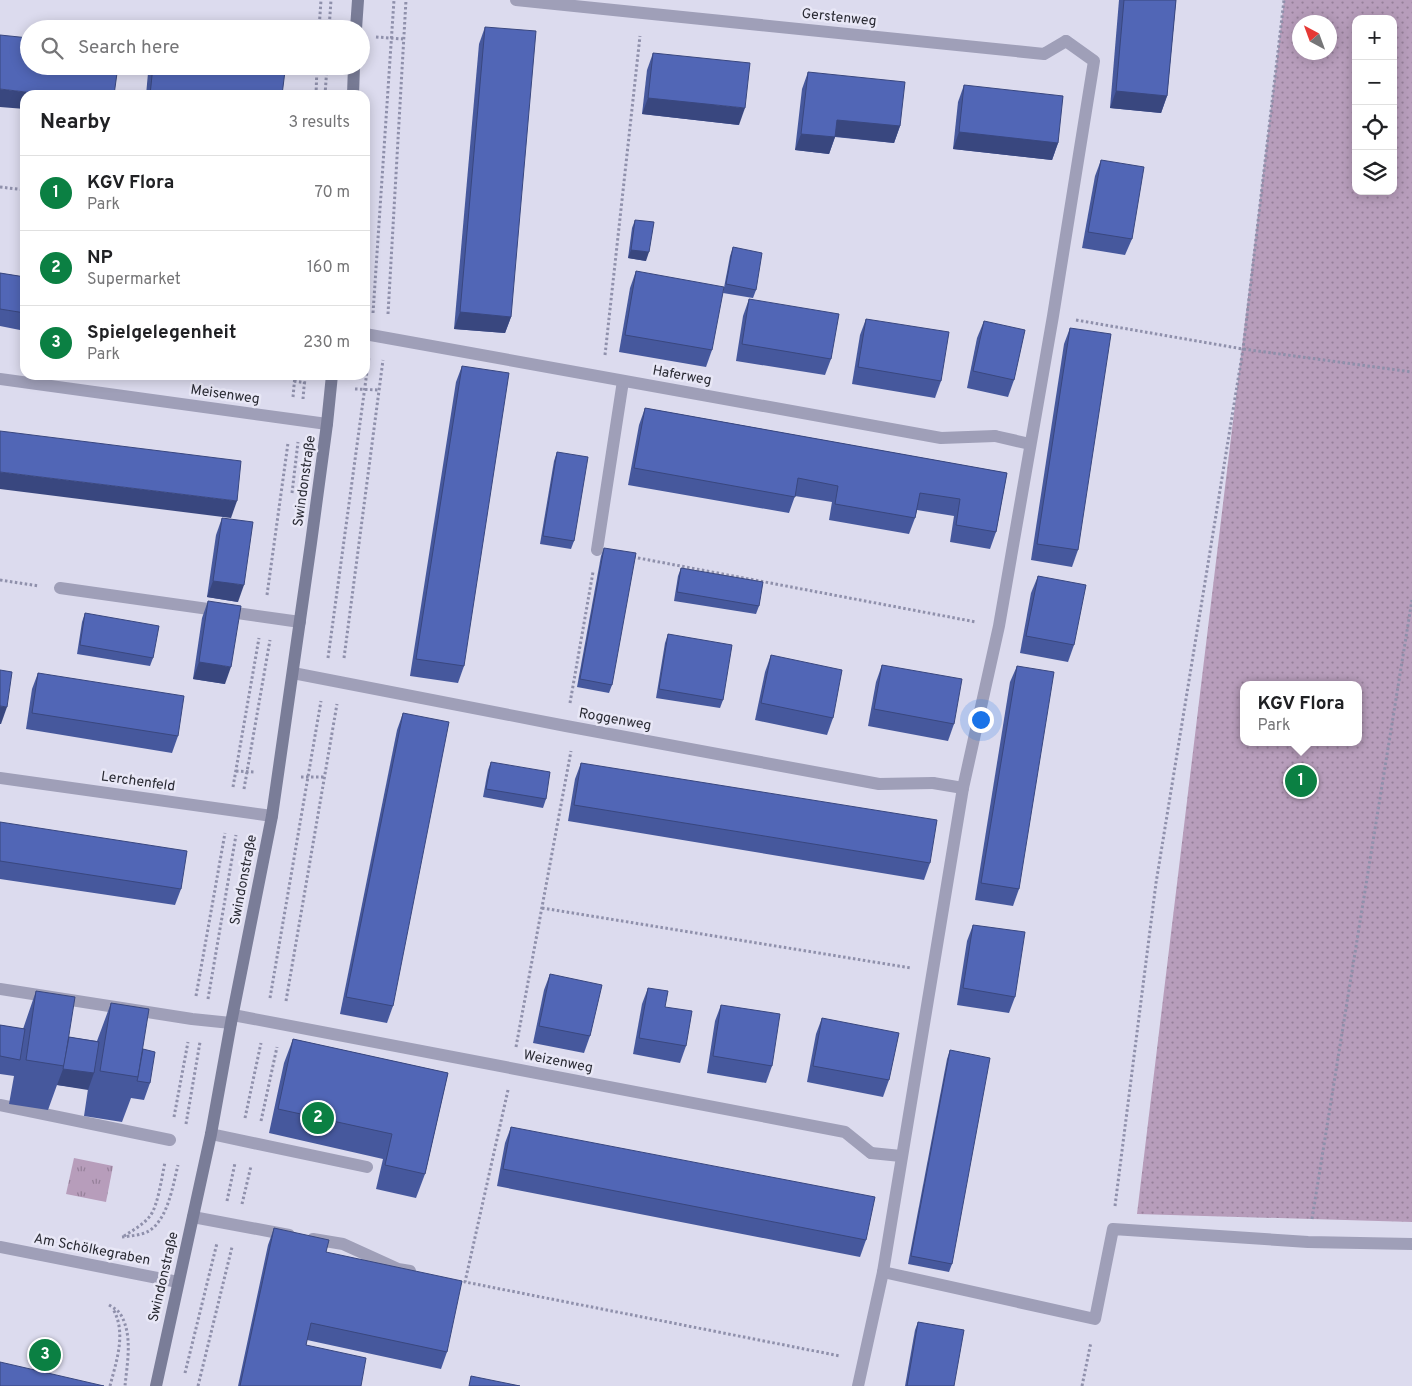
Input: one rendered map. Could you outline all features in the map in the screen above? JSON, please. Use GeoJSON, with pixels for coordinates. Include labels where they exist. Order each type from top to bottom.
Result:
{"type":"FeatureCollection","features":[{"type":"Feature","properties":{"kind":"street"},"geometry":{"type":"LineString","coordinates":[[357,20],[358,0]]}},
{"type":"Feature","properties":{"kind":"street","name":"Gerstenweg"},"geometry":{"type":"LineString","coordinates":[[516,0],[1044,54],[1066,41],[1094,61],[1054,316]]}},
{"type":"Feature","properties":{"kind":"street"},"geometry":{"type":"LineString","coordinates":[[353,90],[354,75]]}},
{"type":"Feature","properties":{"kind":"street"},"geometry":{"type":"LineString","coordinates":[[858,1386],[882,1272],[963,788],[998,626],[1054,316]]}},
{"type":"Feature","properties":{"kind":"street","name":"Haferweg"},"geometry":{"type":"LineString","coordinates":[[370,334],[941,438],[995,436],[1030,444]]}},
{"type":"Feature","properties":{"kind":"street","name":"Meisenweg"},"geometry":{"type":"LineString","coordinates":[[0,379],[328,424]]}},
{"type":"Feature","properties":{"kind":"street","name":"Swindonstraße"},"geometry":{"type":"LineString","coordinates":[[156,1386],[211,1134],[272,816],[328,424],[332,380]]}},
{"type":"Feature","properties":{"kind":"street"},"geometry":{"type":"LineString","coordinates":[[597,550],[623,381]]}},
{"type":"Feature","properties":{"kind":"street"},"geometry":{"type":"LineString","coordinates":[[60,588],[300,622]]}},
{"type":"Feature","properties":{"kind":"street","name":"Roggenweg"},"geometry":{"type":"LineString","coordinates":[[293,673],[570,727],[879,784],[933,783],[963,788]]}},
{"type":"Feature","properties":{"kind":"street","name":"Lerchenfeld"},"geometry":{"type":"LineString","coordinates":[[0,778],[272,816]]}},
{"type":"Feature","properties":{"kind":"street","name":"Weizenweg"},"geometry":{"type":"LineString","coordinates":[[0,989],[192,1019],[232,1019],[266,1022],[845,1132],[871,1153],[902,1156]]}},
{"type":"Feature","properties":{"kind":"street"},"geometry":{"type":"LineString","coordinates":[[0,1105],[170,1140]]}},
{"type":"Feature","properties":{"kind":"street"},"geometry":{"type":"LineString","coordinates":[[211,1134],[367,1167]]}},
{"type":"Feature","properties":{"kind":"street"},"geometry":{"type":"LineString","coordinates":[[193,1218],[343,1244],[398,1269],[423,1275]]}},
{"type":"Feature","properties":{"kind":"street"},"geometry":{"type":"LineString","coordinates":[[882,1272],[1095,1319],[1112,1229],[1308,1242],[1412,1244]]}},
{"type":"Feature","properties":{"kind":"street","name":"Am Schölkegraben"},"geometry":{"type":"LineString","coordinates":[[0,1247],[178,1282]]}},
{"type":"Feature","properties":{"kind":"path"},"geometry":{"type":"LineString","coordinates":[[320,20],[321,0]]}},
{"type":"Feature","properties":{"kind":"path"},"geometry":{"type":"LineString","coordinates":[[329,20],[330,0]]}},
{"type":"Feature","properties":{"kind":"path"},"geometry":{"type":"LineString","coordinates":[[370,308],[394,0]]}},
{"type":"Feature","properties":{"kind":"path"},"geometry":{"type":"LineString","coordinates":[[282,1025],[340,682],[386,338],[406,0]]}},
{"type":"Feature","properties":{"kind":"path"},"geometry":{"type":"LineString","coordinates":[[1112,1229],[1156,884],[1243,349],[1284,0]]}},
{"type":"Feature","properties":{"kind":"path"},"geometry":{"type":"LineString","coordinates":[[603,377],[642,13]]}},
{"type":"Feature","properties":{"kind":"path"},"geometry":{"type":"LineString","coordinates":[[370,36],[403,39]]}},
{"type":"Feature","properties":{"kind":"path"},"geometry":{"type":"LineString","coordinates":[[316,90],[317,75]]}},
{"type":"Feature","properties":{"kind":"path"},"geometry":{"type":"LineString","coordinates":[[325,90],[326,75]]}},
{"type":"Feature","properties":{"kind":"path"},"geometry":{"type":"LineString","coordinates":[[0,187],[20,189]]}},
{"type":"Feature","properties":{"kind":"path"},"geometry":{"type":"LineString","coordinates":[[1054,316],[1243,349],[1412,372]]}},
{"type":"Feature","properties":{"kind":"path"},"geometry":{"type":"LineString","coordinates":[[266,1022],[325,679],[362,380]]}},
{"type":"Feature","properties":{"kind":"path"},"geometry":{"type":"LineString","coordinates":[[863,1360],[465,1282],[512,1069],[542,908],[597,550],[998,626]]}},
{"type":"Feature","properties":{"kind":"path"},"geometry":{"type":"LineString","coordinates":[[0,580],[60,588]]}},
{"type":"Feature","properties":{"kind":"path"},"geometry":{"type":"LineString","coordinates":[[1308,1242],[1412,600]]}},
{"type":"Feature","properties":{"kind":"path"},"geometry":{"type":"LineString","coordinates":[[542,908],[932,972]]}},
{"type":"Feature","properties":{"kind":"path"},"geometry":{"type":"LineString","coordinates":[[110,1386],[119,1347],[120,1330],[115,1312],[110,1305],[121,1313],[126,1327],[128,1345],[125,1386]]}},
{"type":"Feature","properties":{"kind":"path"},"geometry":{"type":"LineString","coordinates":[[1082,1386],[1095,1319]]}},
{"type":"Feature","properties":{"kind":"green space"},"geometry":{"type":"Polygon","coordinates":[[[1284,0],[1412,0],[1412,1222],[1137,1214],[1284,0]]]}},
{"type":"Feature","properties":{"kind":"green space"},"geometry":{"type":"Polygon","coordinates":[[[74,1158],[113,1166],[106,1202],[66,1194],[74,1158]]]}},
{"type":"Feature","properties":{"kind":"building"},"geometry":{"type":"Polygon","coordinates":[[[1124,0],[1176,0],[1167,96],[1116,91],[1124,0]]]}},
{"type":"Feature","properties":{"kind":"building"},"geometry":{"type":"Polygon","coordinates":[[[485,27],[536,31],[511,317],[460,312],[485,27]]]}},
{"type":"Feature","properties":{"kind":"building"},"geometry":{"type":"Polygon","coordinates":[[[0,35],[20,37],[20,75],[117,75],[115,90],[20,91],[0,89],[0,35]]]}},
{"type":"Feature","properties":{"kind":"building"},"geometry":{"type":"Polygon","coordinates":[[[653,53],[750,63],[745,108],[648,98],[653,53]]]}},
{"type":"Feature","properties":{"kind":"building"},"geometry":{"type":"Polygon","coordinates":[[[808,72],[905,82],[900,126],[837,120],[835,137],[801,134],[808,72]]]}},
{"type":"Feature","properties":{"kind":"building"},"geometry":{"type":"Polygon","coordinates":[[[152,75],[284,75],[283,90],[151,90],[152,75]]]}},
{"type":"Feature","properties":{"kind":"building"},"geometry":{"type":"Polygon","coordinates":[[[964,85],[1063,96],[1058,143],[959,132],[964,85]]]}},
{"type":"Feature","properties":{"kind":"building"},"geometry":{"type":"Polygon","coordinates":[[[1101,160],[1144,167],[1132,239],[1088,232],[1101,160]]]}},
{"type":"Feature","properties":{"kind":"building"},"geometry":{"type":"Polygon","coordinates":[[[635,220],[654,222],[649,252],[631,250],[635,220]]]}},
{"type":"Feature","properties":{"kind":"building"},"geometry":{"type":"Polygon","coordinates":[[[733,247],[762,253],[756,290],[726,284],[733,247]]]}},
{"type":"Feature","properties":{"kind":"building"},"geometry":{"type":"Polygon","coordinates":[[[636,271],[724,287],[712,350],[625,335],[636,271]]]}},
{"type":"Feature","properties":{"kind":"building"},"geometry":{"type":"Polygon","coordinates":[[[0,273],[20,276],[20,312],[0,309],[0,273]]]}},
{"type":"Feature","properties":{"kind":"building"},"geometry":{"type":"Polygon","coordinates":[[[749,299],[839,314],[831,359],[742,344],[749,299]]]}},
{"type":"Feature","properties":{"kind":"building"},"geometry":{"type":"Polygon","coordinates":[[[866,319],[949,332],[941,381],[858,367],[866,319]]]}},
{"type":"Feature","properties":{"kind":"building"},"geometry":{"type":"Polygon","coordinates":[[[984,321],[1025,330],[1014,380],[973,371],[984,321]]]}},
{"type":"Feature","properties":{"kind":"building"},"geometry":{"type":"Polygon","coordinates":[[[1070,328],[1111,334],[1078,550],[1037,544],[1070,328]]]}},
{"type":"Feature","properties":{"kind":"building"},"geometry":{"type":"Polygon","coordinates":[[[462,366],[509,373],[464,666],[416,659],[462,366]]]}},
{"type":"Feature","properties":{"kind":"building"},"geometry":{"type":"Polygon","coordinates":[[[645,408],[1007,473],[996,532],[956,525],[960,499],[920,493],[915,518],[835,504],[838,486],[798,478],[795,497],[634,468],[645,408]]]}},
{"type":"Feature","properties":{"kind":"building"},"geometry":{"type":"Polygon","coordinates":[[[0,431],[241,461],[237,501],[0,472],[0,431]]]}},
{"type":"Feature","properties":{"kind":"building"},"geometry":{"type":"Polygon","coordinates":[[[557,452],[588,457],[574,541],[543,536],[557,452]]]}},
{"type":"Feature","properties":{"kind":"building"},"geometry":{"type":"Polygon","coordinates":[[[222,518],[253,522],[244,585],[213,581],[222,518]]]}},
{"type":"Feature","properties":{"kind":"building"},"geometry":{"type":"Polygon","coordinates":[[[604,548],[636,553],[612,685],[580,679],[604,548]]]}},
{"type":"Feature","properties":{"kind":"building"},"geometry":{"type":"Polygon","coordinates":[[[681,568],[763,582],[759,606],[677,592],[681,568]]]}},
{"type":"Feature","properties":{"kind":"building"},"geometry":{"type":"Polygon","coordinates":[[[1038,576],[1086,585],[1074,645],[1026,636],[1038,576]]]}},
{"type":"Feature","properties":{"kind":"building"},"geometry":{"type":"Polygon","coordinates":[[[208,601],[241,606],[231,667],[199,662],[208,601]]]}},
{"type":"Feature","properties":{"kind":"building"},"geometry":{"type":"Polygon","coordinates":[[[85,613],[159,626],[153,658],[80,645],[85,613]]]}},
{"type":"Feature","properties":{"kind":"building"},"geometry":{"type":"Polygon","coordinates":[[[668,634],[732,645],[723,700],[659,689],[668,634]]]}},
{"type":"Feature","properties":{"kind":"building"},"geometry":{"type":"Polygon","coordinates":[[[771,655],[842,670],[833,718],[761,703],[771,655]]]}},
{"type":"Feature","properties":{"kind":"building"},"geometry":{"type":"Polygon","coordinates":[[[882,665],[962,679],[954,724],[874,709],[882,665]]]}},
{"type":"Feature","properties":{"kind":"building"},"geometry":{"type":"Polygon","coordinates":[[[1017,666],[1054,672],[1019,889],[981,883],[1017,666]]]}},
{"type":"Feature","properties":{"kind":"building"},"geometry":{"type":"Polygon","coordinates":[[[0,670],[12,672],[7,707],[0,706],[0,670]]]}},
{"type":"Feature","properties":{"kind":"building"},"geometry":{"type":"Polygon","coordinates":[[[38,673],[184,696],[178,736],[32,713],[38,673]]]}},
{"type":"Feature","properties":{"kind":"building"},"geometry":{"type":"Polygon","coordinates":[[[403,713],[449,722],[393,1006],[346,997],[403,713]]]}},
{"type":"Feature","properties":{"kind":"building"},"geometry":{"type":"Polygon","coordinates":[[[491,762],[550,772],[546,799],[486,789],[491,762]]]}},
{"type":"Feature","properties":{"kind":"building"},"geometry":{"type":"Polygon","coordinates":[[[581,763],[937,820],[930,863],[574,805],[581,763]]]}},
{"type":"Feature","properties":{"kind":"building"},"geometry":{"type":"Polygon","coordinates":[[[0,822],[187,851],[181,889],[0,861],[0,822]]]}},
{"type":"Feature","properties":{"kind":"building"},"geometry":{"type":"Polygon","coordinates":[[[973,925],[1025,932],[1015,997],[963,988],[973,925]]]}},
{"type":"Feature","properties":{"kind":"building"},"geometry":{"type":"Polygon","coordinates":[[[550,974],[602,985],[590,1036],[539,1026],[550,974]]]}},
{"type":"Feature","properties":{"kind":"building"},"geometry":{"type":"Polygon","coordinates":[[[648,988],[668,991],[665,1007],[692,1011],[686,1046],[639,1038],[648,988]]]}},
{"type":"Feature","properties":{"kind":"building"},"geometry":{"type":"Polygon","coordinates":[[[36,991],[75,997],[64,1066],[26,1060],[36,991]]]}},
{"type":"Feature","properties":{"kind":"building"},"geometry":{"type":"Polygon","coordinates":[[[111,1003],[149,1009],[138,1077],[100,1071],[111,1003]]]}},
{"type":"Feature","properties":{"kind":"building"},"geometry":{"type":"Polygon","coordinates":[[[721,1005],[780,1014],[772,1066],[713,1056],[721,1005]]]}},
{"type":"Feature","properties":{"kind":"building"},"geometry":{"type":"Polygon","coordinates":[[[822,1018],[899,1033],[889,1080],[813,1066],[822,1018]]]}},
{"type":"Feature","properties":{"kind":"building"},"geometry":{"type":"Polygon","coordinates":[[[0,1025],[25,1029],[20,1060],[0,1056],[0,1025]]]}},
{"type":"Feature","properties":{"kind":"building"},"geometry":{"type":"Polygon","coordinates":[[[69,1037],[99,1042],[94,1073],[63,1069],[69,1037]]]}},
{"type":"Feature","properties":{"kind":"building"},"geometry":{"type":"Polygon","coordinates":[[[293,1039],[448,1073],[425,1174],[385,1165],[392,1134],[278,1109],[293,1039]]]}},
{"type":"Feature","properties":{"kind":"building"},"geometry":{"type":"Polygon","coordinates":[[[143,1049],[155,1052],[150,1083],[137,1081],[143,1049]]]}},
{"type":"Feature","properties":{"kind":"building"},"geometry":{"type":"Polygon","coordinates":[[[950,1050],[990,1058],[952,1264],[911,1256],[950,1050]]]}},
{"type":"Feature","properties":{"kind":"building"},"geometry":{"type":"Polygon","coordinates":[[[511,1127],[875,1197],[866,1240],[503,1169],[511,1127]]]}},
{"type":"Feature","properties":{"kind":"building"},"geometry":{"type":"Polygon","coordinates":[[[274,1228],[329,1240],[326,1252],[462,1281],[447,1352],[311,1323],[306,1345],[366,1358],[361,1386],[240,1386],[274,1228]]]}},
{"type":"Feature","properties":{"kind":"building"},"geometry":{"type":"Polygon","coordinates":[[[918,1322],[964,1330],[954,1386],[907,1386],[918,1322]]]}},
{"type":"Feature","properties":{"kind":"building"},"geometry":{"type":"Polygon","coordinates":[[[0,1362],[104,1386],[0,1386],[0,1362]]]}},
{"type":"Feature","properties":{"kind":"building"},"geometry":{"type":"Polygon","coordinates":[[[471,1376],[520,1386],[469,1386],[471,1376]]]}},
{"type":"Feature","properties":{"kind":"place","name":"KGV Flora"},"geometry":{"type":"Point","coordinates":[1301,781]}},
{"type":"Feature","properties":{"kind":"place","name":"NP"},"geometry":{"type":"Point","coordinates":[318,1118]}},
{"type":"Feature","properties":{"kind":"place","name":"Spielgelegenheit"},"geometry":{"type":"Point","coordinates":[45,1355]}}]}
